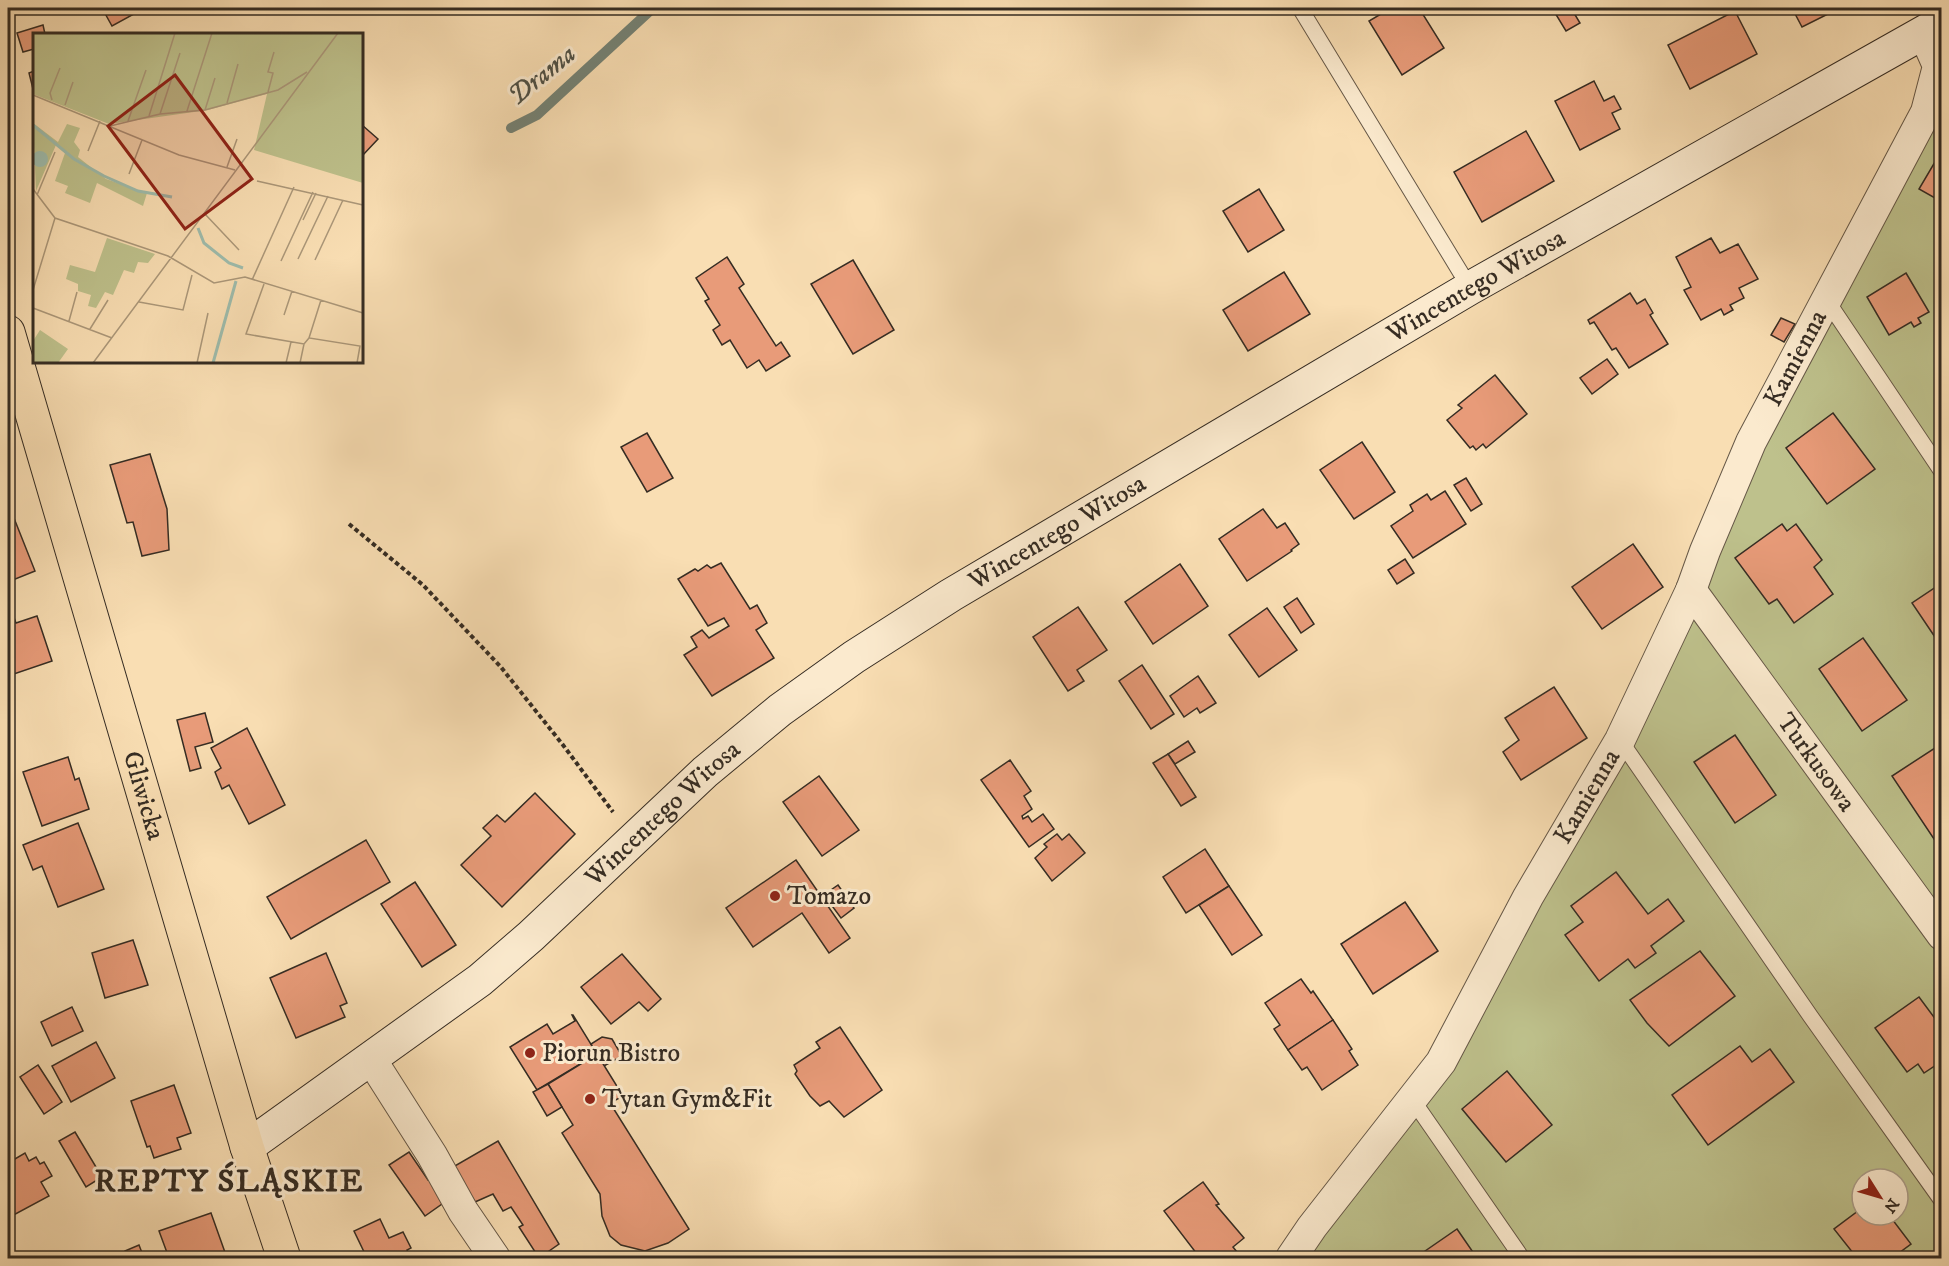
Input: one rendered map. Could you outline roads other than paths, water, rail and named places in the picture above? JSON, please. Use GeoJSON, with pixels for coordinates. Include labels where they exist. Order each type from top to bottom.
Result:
{"type":"FeatureCollection","features":[{"type":"Feature","properties":{"kind":"main road","name":"Gliwicka"},"geometry":{"type":"LineString","coordinates":[[8,332],[13,371],[247,1147],[284,1258]]}},
{"type":"Feature","properties":{"kind":"street","name":"Wincentego Witosa"},"geometry":{"type":"LineString","coordinates":[[247,1147],[480,980],[531,936],[705,771],[763,723],[854,657],[961,589],[1470,288],[1932,27]]}},
{"type":"Feature","properties":{"kind":"street","name":"Kamienna"},"geometry":{"type":"LineString","coordinates":[[1291,1258],[1312,1227],[1441,1062],[1528,897],[1620,740],[1692,590],[1705,551],[1751,442],[1926,112],[1938,66],[1932,27]]}},
{"type":"Feature","properties":{"kind":"street","name":"Turkusowa"},"geometry":{"type":"LineString","coordinates":[[1692,590],[1941,934]]}},
{"type":"Feature","properties":{"kind":"street"},"geometry":{"type":"LineString","coordinates":[[371,1059],[432,1155],[463,1211],[495,1258]]}},
{"type":"Feature","properties":{"kind":"lane"},"geometry":{"type":"LineString","coordinates":[[1300,8],[1470,288]]}},
{"type":"Feature","properties":{"kind":"lane","name":"Kamienna"},"geometry":{"type":"LineString","coordinates":[[1826,299],[1941,472]]}},
{"type":"Feature","properties":{"kind":"lane"},"geometry":{"type":"LineString","coordinates":[[1620,740],[1810,1017],[1941,1201]]}},
{"type":"Feature","properties":{"kind":"lane"},"geometry":{"type":"LineString","coordinates":[[1412,1099],[1522,1258]]}},
{"type":"Feature","properties":{"kind":"waterway","name":"Drama"},"geometry":{"type":"LineString","coordinates":[[511,128],[537,115],[653,8]]}},
{"type":"Feature","properties":{"kind":"place","name":"Tomazo"},"geometry":{"type":"Point","coordinates":[775,896]}},
{"type":"Feature","properties":{"kind":"place","name":"Piorun Bistro"},"geometry":{"type":"Point","coordinates":[530,1053]}},
{"type":"Feature","properties":{"kind":"place","name":"Tytan Gym&Fit"},"geometry":{"type":"Point","coordinates":[590,1099]}},
{"type":"Feature","properties":{"kind":"district","name":"REPTY ŚLĄSKIE"},"geometry":{"type":"Point","coordinates":[229,1182]}}]}
